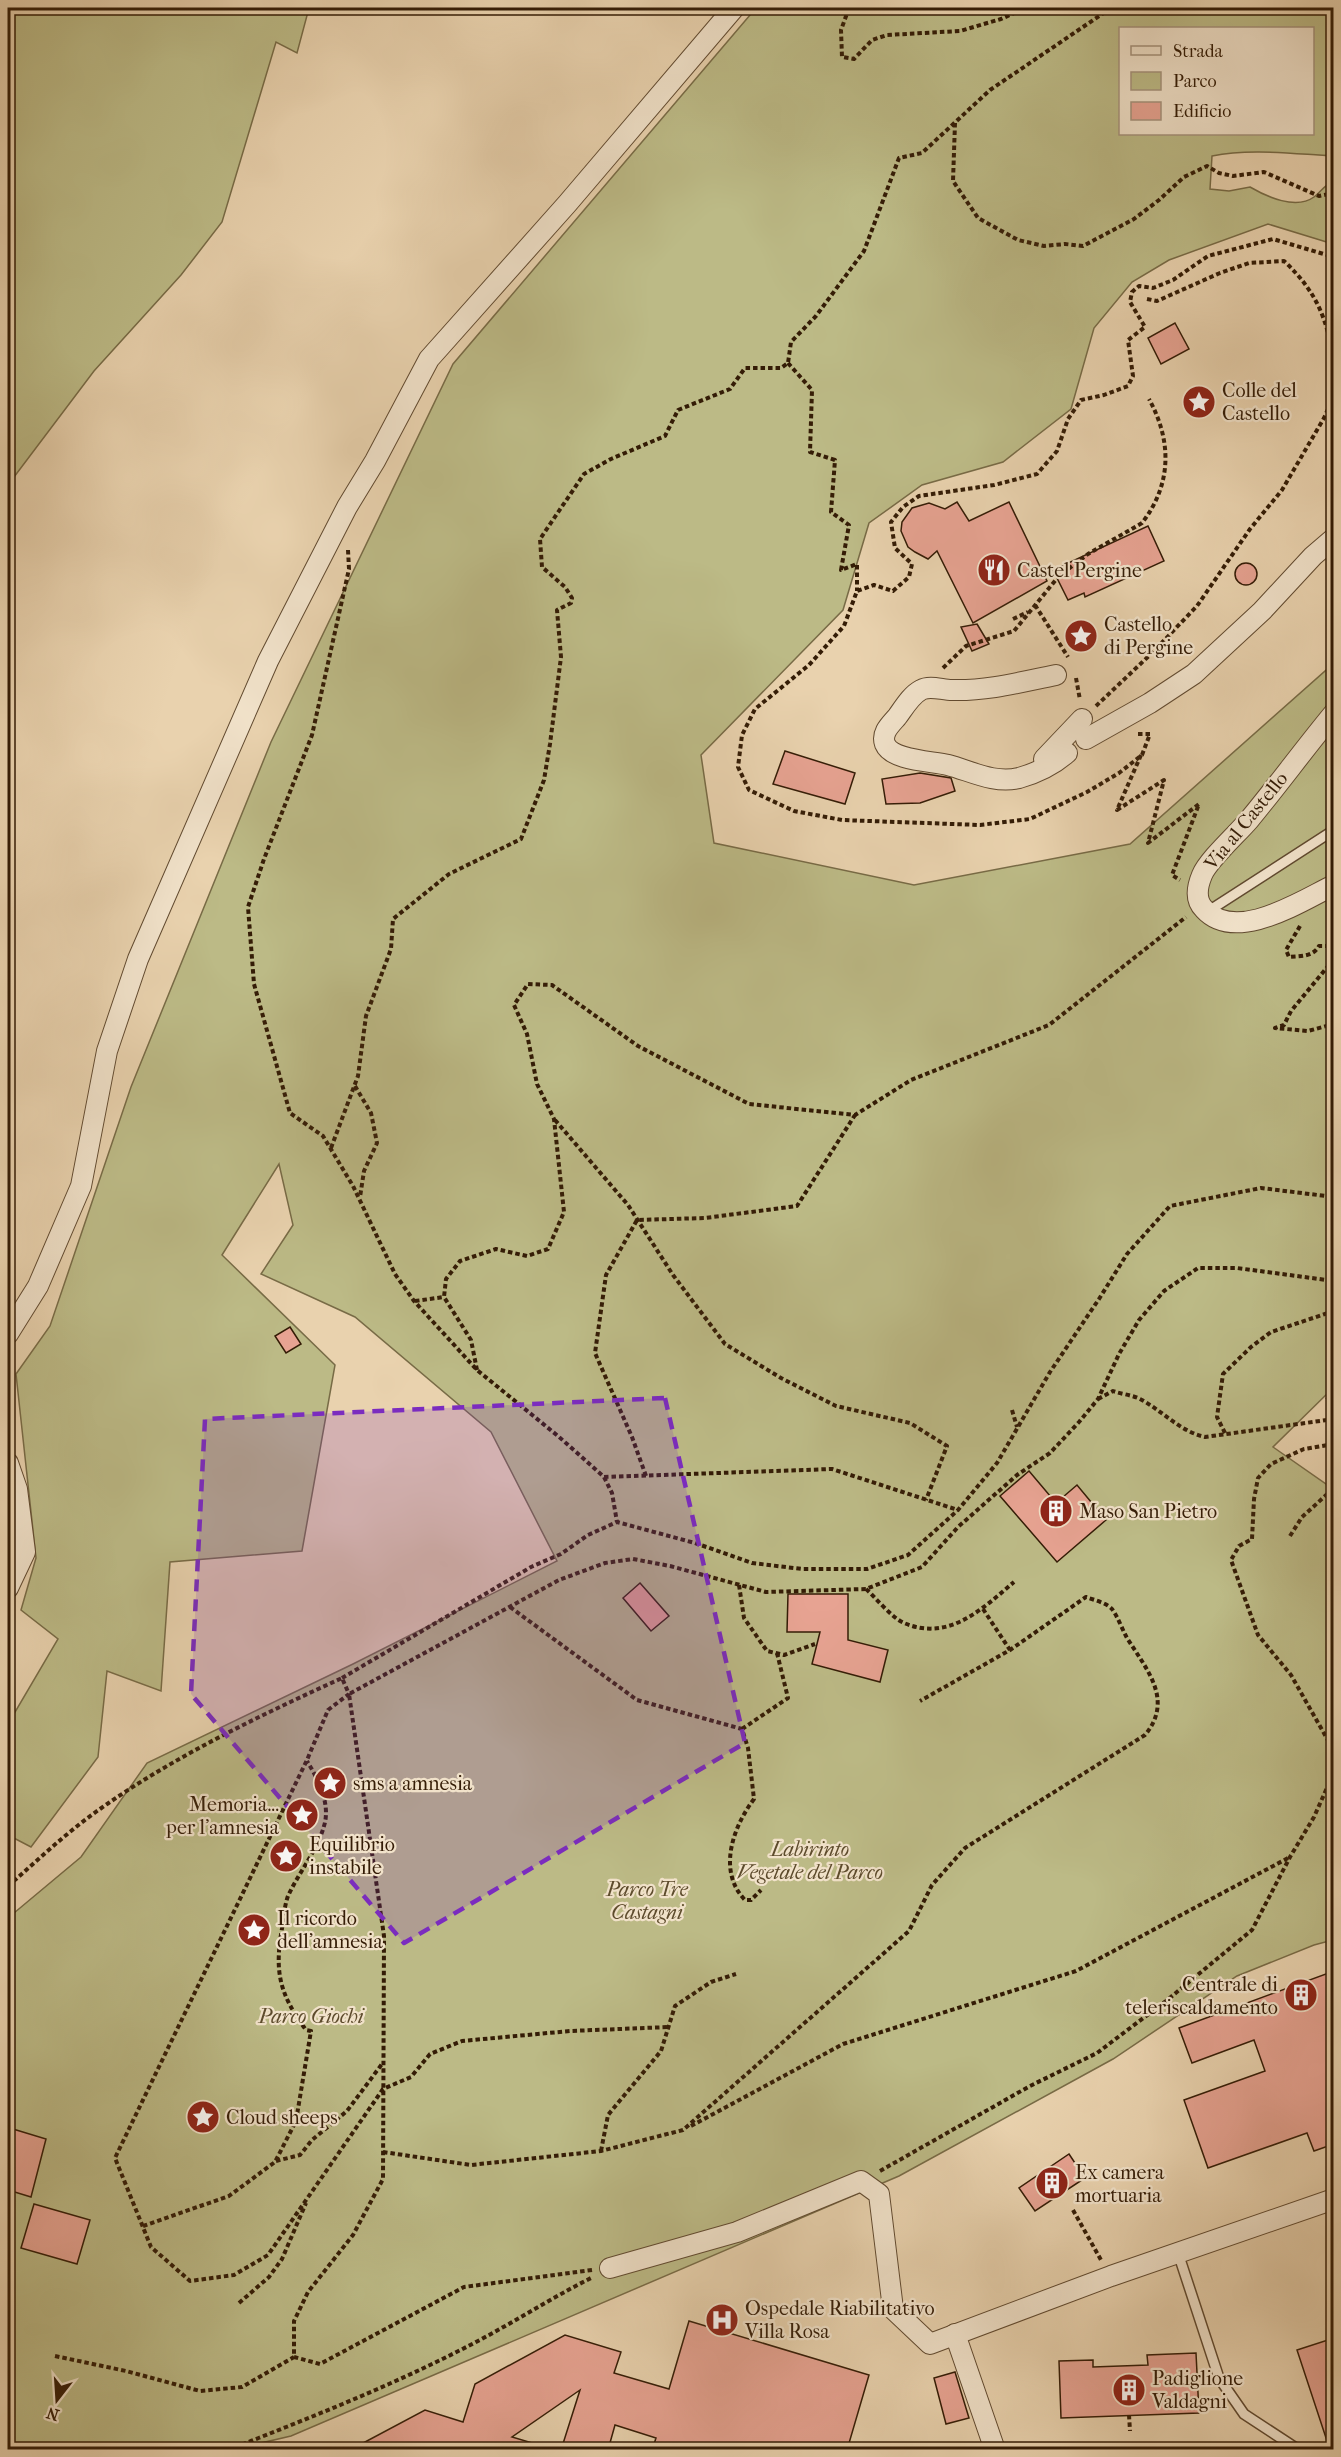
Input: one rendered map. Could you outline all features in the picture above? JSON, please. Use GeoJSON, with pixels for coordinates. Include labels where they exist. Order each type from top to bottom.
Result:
{"type":"FeatureCollection","features":[{"type":"Feature","properties":{"kind":"street"},"geometry":{"type":"LineString","coordinates":[[8,1334],[38,1286],[81,1185],[107,1051],[138,959],[268,661],[347,507],[375,461],[429,359],[567,204],[734,8]]}},
{"type":"Feature","properties":{"kind":"street"},"geometry":{"type":"LineString","coordinates":[[1095,734],[1150,703],[1194,674],[1262,611],[1313,556],[1334,538]]}},
{"type":"Feature","properties":{"kind":"street"},"geometry":{"type":"LineString","coordinates":[[1056,675],[1005,686],[969,690],[934,688],[921,690],[885,732],[885,744],[892,753],[950,765],[972,774],[1006,779],[1019,778],[1047,768],[1067,753]]}},
{"type":"Feature","properties":{"kind":"street","name":"Via al Castello"},"geometry":{"type":"LineString","coordinates":[[1202,903],[1202,873],[1248,821],[1334,713]]}},
{"type":"Feature","properties":{"kind":"street"},"geometry":{"type":"LineString","coordinates":[[1032,772],[1082,719]]}},
{"type":"Feature","properties":{"kind":"street"},"geometry":{"type":"LineString","coordinates":[[1202,903],[1221,920],[1236,923],[1252,922],[1334,885]]}},
{"type":"Feature","properties":{"kind":"street"},"geometry":{"type":"LineString","coordinates":[[8,1463],[17,1489],[26,1552],[8,1588]]}},
{"type":"Feature","properties":{"kind":"street"},"geometry":{"type":"LineString","coordinates":[[610,2268],[737,2232],[861,2181],[879,2194],[893,2309],[930,2343],[1111,2276],[1334,2199]]}},
{"type":"Feature","properties":{"kind":"street"},"geometry":{"type":"LineString","coordinates":[[956,2334],[995,2450]]}},
{"type":"Feature","properties":{"kind":"lane"},"geometry":{"type":"LineString","coordinates":[[1202,903],[1334,830]]}},
{"type":"Feature","properties":{"kind":"lane"},"geometry":{"type":"LineString","coordinates":[[1178,2253],[1219,2378],[1244,2414],[1299,2450]]}},
{"type":"Feature","properties":{"kind":"path"},"geometry":{"type":"LineString","coordinates":[[849,8],[841,30],[842,57],[854,59],[872,40],[887,35],[960,31],[1001,19],[1025,8]]}},
{"type":"Feature","properties":{"kind":"path"},"geometry":{"type":"LineString","coordinates":[[331,1148],[358,1076],[366,1016],[391,949],[393,919],[449,874],[521,839],[544,780],[561,657],[557,610],[571,603],[572,597],[565,587],[542,567],[540,539],[584,474],[611,459],[664,436],[678,410],[730,388],[745,368],[781,368],[788,363],[791,342],[816,316],[864,251],[899,158],[922,153],[990,90],[1111,8]]}},
{"type":"Feature","properties":{"kind":"path"},"geometry":{"type":"LineString","coordinates":[[955,123],[953,181],[978,218],[1018,240],[1044,246],[1065,244],[1083,246],[1134,219],[1184,177],[1207,166],[1220,173],[1233,176],[1264,172],[1319,196],[1334,193]]}},
{"type":"Feature","properties":{"kind":"path"},"geometry":{"type":"LineString","coordinates":[[857,591],[874,585],[893,591],[909,577],[912,564],[895,548],[891,522],[903,507],[919,495],[994,485],[1037,474],[1057,451],[1068,419],[1081,400],[1128,386],[1133,376],[1128,340],[1145,327],[1130,302],[1132,292],[1139,286],[1153,288],[1173,280],[1208,256],[1273,239],[1334,257]]}},
{"type":"Feature","properties":{"kind":"path"},"geometry":{"type":"LineString","coordinates":[[1147,299],[1157,301],[1220,273],[1249,263],[1284,261],[1315,299],[1329,330],[1334,365]]}},
{"type":"Feature","properties":{"kind":"path"},"geometry":{"type":"LineString","coordinates":[[788,363],[812,390],[810,452],[835,460],[831,512],[849,525],[841,570],[857,564],[857,591],[843,626],[809,665],[755,710],[742,735],[738,767],[749,790],[794,811],[842,820],[980,825],[1030,819],[1087,792],[1119,773],[1142,755]]}},
{"type":"Feature","properties":{"kind":"path"},"geometry":{"type":"LineString","coordinates":[[1082,719],[1152,653],[1197,606],[1250,529],[1282,490],[1324,418],[1334,396]]}},
{"type":"Feature","properties":{"kind":"path"},"geometry":{"type":"LineString","coordinates":[[921,690],[966,646],[1014,631],[1059,576],[1088,554],[1142,523],[1148,516],[1166,475],[1163,430],[1149,399]]}},
{"type":"Feature","properties":{"kind":"path"},"geometry":{"type":"LineString","coordinates":[[348,548],[349,569],[312,735],[264,859],[248,908],[254,984],[290,1113],[323,1136],[331,1148],[359,1199],[395,1274],[414,1301],[477,1370],[604,1477],[612,1493],[617,1522]]}},
{"type":"Feature","properties":{"kind":"path"},"geometry":{"type":"LineString","coordinates":[[1013,619],[1028,612]]}},
{"type":"Feature","properties":{"kind":"path"},"geometry":{"type":"LineString","coordinates":[[637,1220],[705,1218],[797,1206],[855,1115],[911,1080],[1049,1024],[1202,903],[1172,875],[1198,804],[1148,843],[1164,780],[1117,810],[1150,734],[1095,734]]}},
{"type":"Feature","properties":{"kind":"path"},"geometry":{"type":"LineString","coordinates":[[1304,920],[1286,950],[1289,957],[1306,956],[1316,952],[1319,946],[1334,946]]}},
{"type":"Feature","properties":{"kind":"path"},"geometry":{"type":"LineString","coordinates":[[1334,959],[1291,1011],[1284,1025],[1275,1028],[1308,1031],[1334,1024]]}},
{"type":"Feature","properties":{"kind":"path"},"geometry":{"type":"LineString","coordinates":[[855,1115],[749,1104],[638,1046],[552,985],[528,984],[514,1005],[527,1034],[537,1084],[554,1119],[628,1205],[673,1275],[725,1344],[781,1378],[836,1406],[910,1423],[947,1446],[926,1500]]}},
{"type":"Feature","properties":{"kind":"path"},"geometry":{"type":"LineString","coordinates":[[355,1086],[371,1113],[376,1143],[364,1171],[359,1199]]}},
{"type":"Feature","properties":{"kind":"path"},"geometry":{"type":"LineString","coordinates":[[477,1370],[471,1340],[444,1297],[446,1279],[460,1261],[496,1249],[527,1256],[548,1250],[564,1212],[554,1119]]}},
{"type":"Feature","properties":{"kind":"path"},"geometry":{"type":"LineString","coordinates":[[8,1886],[98,1811],[122,1794],[240,1725],[342,1678],[531,1567],[561,1554],[588,1535],[617,1522],[695,1543],[752,1563],[802,1569],[867,1569],[908,1555],[958,1510],[997,1463],[1050,1372],[1100,1299],[1126,1254],[1170,1206],[1261,1188],[1334,1197]]}},
{"type":"Feature","properties":{"kind":"path"},"geometry":{"type":"LineString","coordinates":[[637,1220],[606,1275],[595,1353],[632,1437],[646,1476]]}},
{"type":"Feature","properties":{"kind":"path"},"geometry":{"type":"LineString","coordinates":[[669,2027],[570,2031],[462,2041],[430,2054],[411,2077],[383,2089],[268,2254],[234,2275],[190,2281],[151,2247],[115,2158],[307,1760],[328,1710],[349,1694],[559,1580],[605,1563],[633,1559],[670,1566],[766,1592],[866,1589],[922,1567],[958,1527],[1017,1474],[1050,1453],[1098,1399],[1119,1354],[1139,1320],[1164,1291],[1198,1268],[1237,1268],[1334,1281]]}},
{"type":"Feature","properties":{"kind":"path"},"geometry":{"type":"LineString","coordinates":[[414,1301],[444,1297]]}},
{"type":"Feature","properties":{"kind":"path"},"geometry":{"type":"LineString","coordinates":[[1225,1433],[1217,1417],[1223,1374],[1251,1347],[1271,1332],[1334,1311]]}},
{"type":"Feature","properties":{"kind":"path"},"geometry":{"type":"LineString","coordinates":[[1098,1399],[1113,1391],[1140,1399],[1174,1424],[1205,1437],[1334,1419]]}},
{"type":"Feature","properties":{"kind":"path"},"geometry":{"type":"LineString","coordinates":[[1334,1395],[1327,1397],[1334,1410]]}},
{"type":"Feature","properties":{"kind":"path"},"geometry":{"type":"LineString","coordinates":[[1012,1410],[1018,1428]]}},
{"type":"Feature","properties":{"kind":"path"},"geometry":{"type":"LineString","coordinates":[[1334,1444],[1304,1449],[1271,1464],[1258,1478],[1254,1499],[1252,1539],[1239,1546],[1231,1560],[1258,1635],[1291,1675],[1334,1751]]}},
{"type":"Feature","properties":{"kind":"path"},"geometry":{"type":"LineString","coordinates":[[604,1477],[832,1469],[958,1510]]}},
{"type":"Feature","properties":{"kind":"path"},"geometry":{"type":"LineString","coordinates":[[1290,1536],[1302,1517],[1334,1488]]}},
{"type":"Feature","properties":{"kind":"path"},"geometry":{"type":"LineString","coordinates":[[866,1589],[902,1623],[932,1631],[949,1626],[983,1609],[1014,1582]]}},
{"type":"Feature","properties":{"kind":"path"},"geometry":{"type":"LineString","coordinates":[[739,1585],[744,1617],[767,1651],[784,1655],[815,1644]]}},
{"type":"Feature","properties":{"kind":"path"},"geometry":{"type":"LineString","coordinates":[[683,2130],[909,1931],[932,1885],[965,1848],[1145,1735],[1158,1713],[1158,1696],[1153,1680],[1111,1608],[1086,1597],[1010,1650],[920,1701]]}},
{"type":"Feature","properties":{"kind":"path"},"geometry":{"type":"LineString","coordinates":[[510,1607],[637,1700],[742,1729],[788,1698],[777,1653]]}},
{"type":"Feature","properties":{"kind":"path"},"geometry":{"type":"LineString","coordinates":[[983,1609],[1010,1650]]}},
{"type":"Feature","properties":{"kind":"path"},"geometry":{"type":"LineString","coordinates":[[294,2357],[294,2321],[308,2292],[358,2226],[382,2179],[384,1936],[349,1694],[342,1678]]}},
{"type":"Feature","properties":{"kind":"path"},"geometry":{"type":"LineString","coordinates":[[742,1729],[748,1748],[754,1799],[742,1814],[734,1837],[729,1869],[736,1891],[745,1900],[751,1900],[761,1890]]}},
{"type":"Feature","properties":{"kind":"path"},"geometry":{"type":"LineString","coordinates":[[275,2162],[296,2121],[311,2031],[306,2030],[288,2006],[283,1990],[278,1946],[287,1898],[311,1856],[325,1825],[325,1808],[319,1781],[307,1760]]}},
{"type":"Feature","properties":{"kind":"path"},"geometry":{"type":"LineString","coordinates":[[861,2181],[957,2126],[1106,2047],[1252,1930],[1314,1817],[1334,1772]]}},
{"type":"Feature","properties":{"kind":"path"},"geometry":{"type":"LineString","coordinates":[[383,2152],[471,2165],[601,2151],[683,2130],[843,2043],[1076,1971],[1290,1857]]}},
{"type":"Feature","properties":{"kind":"path"},"geometry":{"type":"LineString","coordinates":[[601,2151],[608,2115],[661,2051],[675,2006],[711,1982],[736,1974]]}},
{"type":"Feature","properties":{"kind":"path"},"geometry":{"type":"LineString","coordinates":[[142,2226],[229,2196],[275,2162],[300,2155],[312,2140],[347,2111],[382,2063]]}},
{"type":"Feature","properties":{"kind":"path"},"geometry":{"type":"LineString","coordinates":[[239,2303],[269,2277],[282,2259],[308,2197]]}},
{"type":"Feature","properties":{"kind":"path"},"geometry":{"type":"LineString","coordinates":[[1073,2210],[1111,2276]]}},
{"type":"Feature","properties":{"kind":"path"},"geometry":{"type":"LineString","coordinates":[[55,2356],[126,2371],[200,2391],[242,2387],[294,2357],[320,2364],[464,2287],[610,2268]]}},
{"type":"Feature","properties":{"kind":"path"},"geometry":{"type":"LineString","coordinates":[[228,2450],[319,2415],[425,2367],[610,2268]]}},
{"type":"Feature","properties":{"kind":"path"},"geometry":{"type":"LineString","coordinates":[[1129,2415],[1130,2431]]}},
{"type":"Feature","properties":{"kind":"highlighted area"},"geometry":{"type":"Polygon","coordinates":[[[665,1398],[745,1743],[404,1943],[191,1694],[205,1419],[665,1398]]]}},
{"type":"Feature","properties":{"kind":"green space"},"geometry":{"type":"Polygon","coordinates":[[[8,8],[309,8],[297,53],[276,42],[222,222],[181,275],[94,371],[8,485],[8,8]]]}},
{"type":"Feature","properties":{"kind":"green space"},"geometry":{"type":"Polygon","coordinates":[[[756,8],[1333,8],[1333,156],[1241,152],[1212,156],[1210,189],[1229,191],[1250,187],[1282,201],[1299,202],[1314,197],[1325,186],[1333,182],[1333,244],[1268,224],[1169,260],[1132,282],[1094,328],[1071,409],[1003,462],[922,485],[869,523],[843,610],[701,755],[714,843],[914,885],[1130,844],[1333,664],[1333,1388],[1273,1447],[1333,1489],[1333,1940],[1314,1945],[1237,1976],[1113,2059],[899,2176],[291,2436],[231,2450],[8,2450],[8,1918],[81,1857],[147,1763],[353,1664],[557,1561],[491,1432],[355,1317],[261,1274],[293,1225],[279,1164],[222,1255],[335,1365],[302,1551],[170,1562],[161,1691],[107,1671],[98,1757],[31,1847],[8,1835],[8,1724],[58,1639],[21,1610],[36,1558],[16,1374],[50,1326],[131,1087],[271,742],[453,364],[756,8]]]}},
{"type":"Feature","properties":{"kind":"building"},"geometry":{"type":"Polygon","coordinates":[[[1175,323],[1189,349],[1161,364],[1148,338],[1175,323]]]}},
{"type":"Feature","properties":{"kind":"building","name":"Castel Pergine"},"geometry":{"type":"Polygon","coordinates":[[[957,502],[969,521],[1009,502],[1047,581],[973,623],[937,551],[928,559],[915,552],[908,547],[901,531],[902,522],[912,508],[929,503],[945,509],[957,502]]]}},
{"type":"Feature","properties":{"kind":"building"},"geometry":{"type":"Polygon","coordinates":[[[1148,526],[1164,561],[1085,597],[1084,593],[1068,600],[1053,570],[1148,526]]]}},
{"type":"Feature","properties":{"kind":"building"},"geometry":{"type":"Polygon","coordinates":[[[1246,563],[1254,566],[1257,574],[1254,582],[1246,585],[1238,582],[1235,574],[1238,566],[1246,563]]]}},
{"type":"Feature","properties":{"kind":"building"},"geometry":{"type":"Polygon","coordinates":[[[977,624],[989,644],[972,651],[961,627],[977,624]]]}},
{"type":"Feature","properties":{"kind":"building"},"geometry":{"type":"Polygon","coordinates":[[[785,751],[855,773],[845,804],[773,784],[785,751]]]}},
{"type":"Feature","properties":{"kind":"building"},"geometry":{"type":"Polygon","coordinates":[[[920,773],[951,778],[955,791],[920,803],[886,804],[882,779],[920,773]]]}},
{"type":"Feature","properties":{"kind":"building"},"geometry":{"type":"Polygon","coordinates":[[[290,1327],[301,1344],[286,1353],[275,1336],[290,1327]]]}},
{"type":"Feature","properties":{"kind":"building","name":"Maso San Pietro"},"geometry":{"type":"Polygon","coordinates":[[[1029,1471],[1056,1503],[1077,1485],[1106,1520],[1057,1562],[1000,1496],[1029,1471]]]}},
{"type":"Feature","properties":{"kind":"building"},"geometry":{"type":"Polygon","coordinates":[[[640,1583],[669,1616],[651,1631],[623,1598],[640,1583]]]}},
{"type":"Feature","properties":{"kind":"building"},"geometry":{"type":"Polygon","coordinates":[[[788,1594],[848,1594],[848,1640],[888,1650],[880,1682],[812,1664],[820,1632],[787,1632],[788,1594]]]}},
{"type":"Feature","properties":{"kind":"building"},"geometry":{"type":"Polygon","coordinates":[[[1334,1971],[1334,2144],[1314,2151],[1307,2133],[1208,2168],[1184,2100],[1265,2071],[1254,2040],[1192,2063],[1179,2028],[1334,1971]]]}},
{"type":"Feature","properties":{"kind":"building"},"geometry":{"type":"Polygon","coordinates":[[[13,2129],[46,2139],[31,2197],[8,2190],[8,2148],[13,2129]]]}},
{"type":"Feature","properties":{"kind":"building","name":"Ex camera mortuaria"},"geometry":{"type":"Polygon","coordinates":[[[1069,2154],[1085,2178],[1035,2211],[1019,2188],[1069,2154]]]}},
{"type":"Feature","properties":{"kind":"building"},"geometry":{"type":"Polygon","coordinates":[[[34,2204],[90,2220],[77,2264],[21,2248],[34,2204]]]}},
{"type":"Feature","properties":{"kind":"building"},"geometry":{"type":"Polygon","coordinates":[[[689,2321],[869,2375],[847,2450],[719,2450],[696,2443],[694,2450],[652,2450],[656,2438],[615,2425],[608,2450],[561,2450],[580,2390],[512,2437],[539,2445],[538,2450],[350,2450],[425,2410],[463,2422],[475,2384],[565,2335],[621,2352],[614,2373],[669,2389],[689,2321]]]}},
{"type":"Feature","properties":{"kind":"building"},"geometry":{"type":"Polygon","coordinates":[[[1334,2338],[1334,2450],[1330,2450],[1297,2350],[1334,2338]]]}},
{"type":"Feature","properties":{"kind":"building","name":"Padiglione Valdagni"},"geometry":{"type":"Polygon","coordinates":[[[1196,2353],[1199,2413],[1061,2418],[1059,2361],[1093,2360],[1093,2367],[1148,2365],[1147,2355],[1196,2353]]]}},
{"type":"Feature","properties":{"kind":"building"},"geometry":{"type":"Polygon","coordinates":[[[955,2372],[969,2418],[946,2424],[934,2378],[955,2372]]]}},
{"type":"Feature","properties":{"kind":"place","name":"Colle del Castello"},"geometry":{"type":"Point","coordinates":[1199,402]}},
{"type":"Feature","properties":{"kind":"place","name":"Castel Pergine"},"geometry":{"type":"Point","coordinates":[994,570]}},
{"type":"Feature","properties":{"kind":"place","name":"Castello di Pergine"},"geometry":{"type":"Point","coordinates":[1081,636]}},
{"type":"Feature","properties":{"kind":"place","name":"Maso San Pietro"},"geometry":{"type":"Point","coordinates":[1056,1511]}},
{"type":"Feature","properties":{"kind":"place","name":"sms a amnesia"},"geometry":{"type":"Point","coordinates":[330,1783]}},
{"type":"Feature","properties":{"kind":"place","name":"Memoria... per l'amnesia"},"geometry":{"type":"Point","coordinates":[302,1815]}},
{"type":"Feature","properties":{"kind":"place","name":"Equilibrio instabile"},"geometry":{"type":"Point","coordinates":[286,1856]}},
{"type":"Feature","properties":{"kind":"place","name":"Il ricordo dell'amnesia"},"geometry":{"type":"Point","coordinates":[254,1930]}},
{"type":"Feature","properties":{"kind":"place","name":"Centrale di teleriscaldamento"},"geometry":{"type":"Point","coordinates":[1301,1995]}},
{"type":"Feature","properties":{"kind":"place","name":"Cloud sheeps"},"geometry":{"type":"Point","coordinates":[203,2117]}},
{"type":"Feature","properties":{"kind":"place","name":"Ex camera mortuaria"},"geometry":{"type":"Point","coordinates":[1052,2183]}},
{"type":"Feature","properties":{"kind":"place","name":"Ospedale Riabilitativo Villa Rosa"},"geometry":{"type":"Point","coordinates":[722,2320]}},
{"type":"Feature","properties":{"kind":"place","name":"Padiglione Valdagni"},"geometry":{"type":"Point","coordinates":[1129,2390]}},
{"type":"Feature","properties":{"kind":"park label","name":"Labirinto Vegetale del Parco"},"geometry":{"type":"Point","coordinates":[810,1860]}},
{"type":"Feature","properties":{"kind":"park label","name":"Parco Tre Castagni"},"geometry":{"type":"Point","coordinates":[647,1900]}},
{"type":"Feature","properties":{"kind":"park label","name":"Parco Giochi"},"geometry":{"type":"Point","coordinates":[311,2016]}}]}
